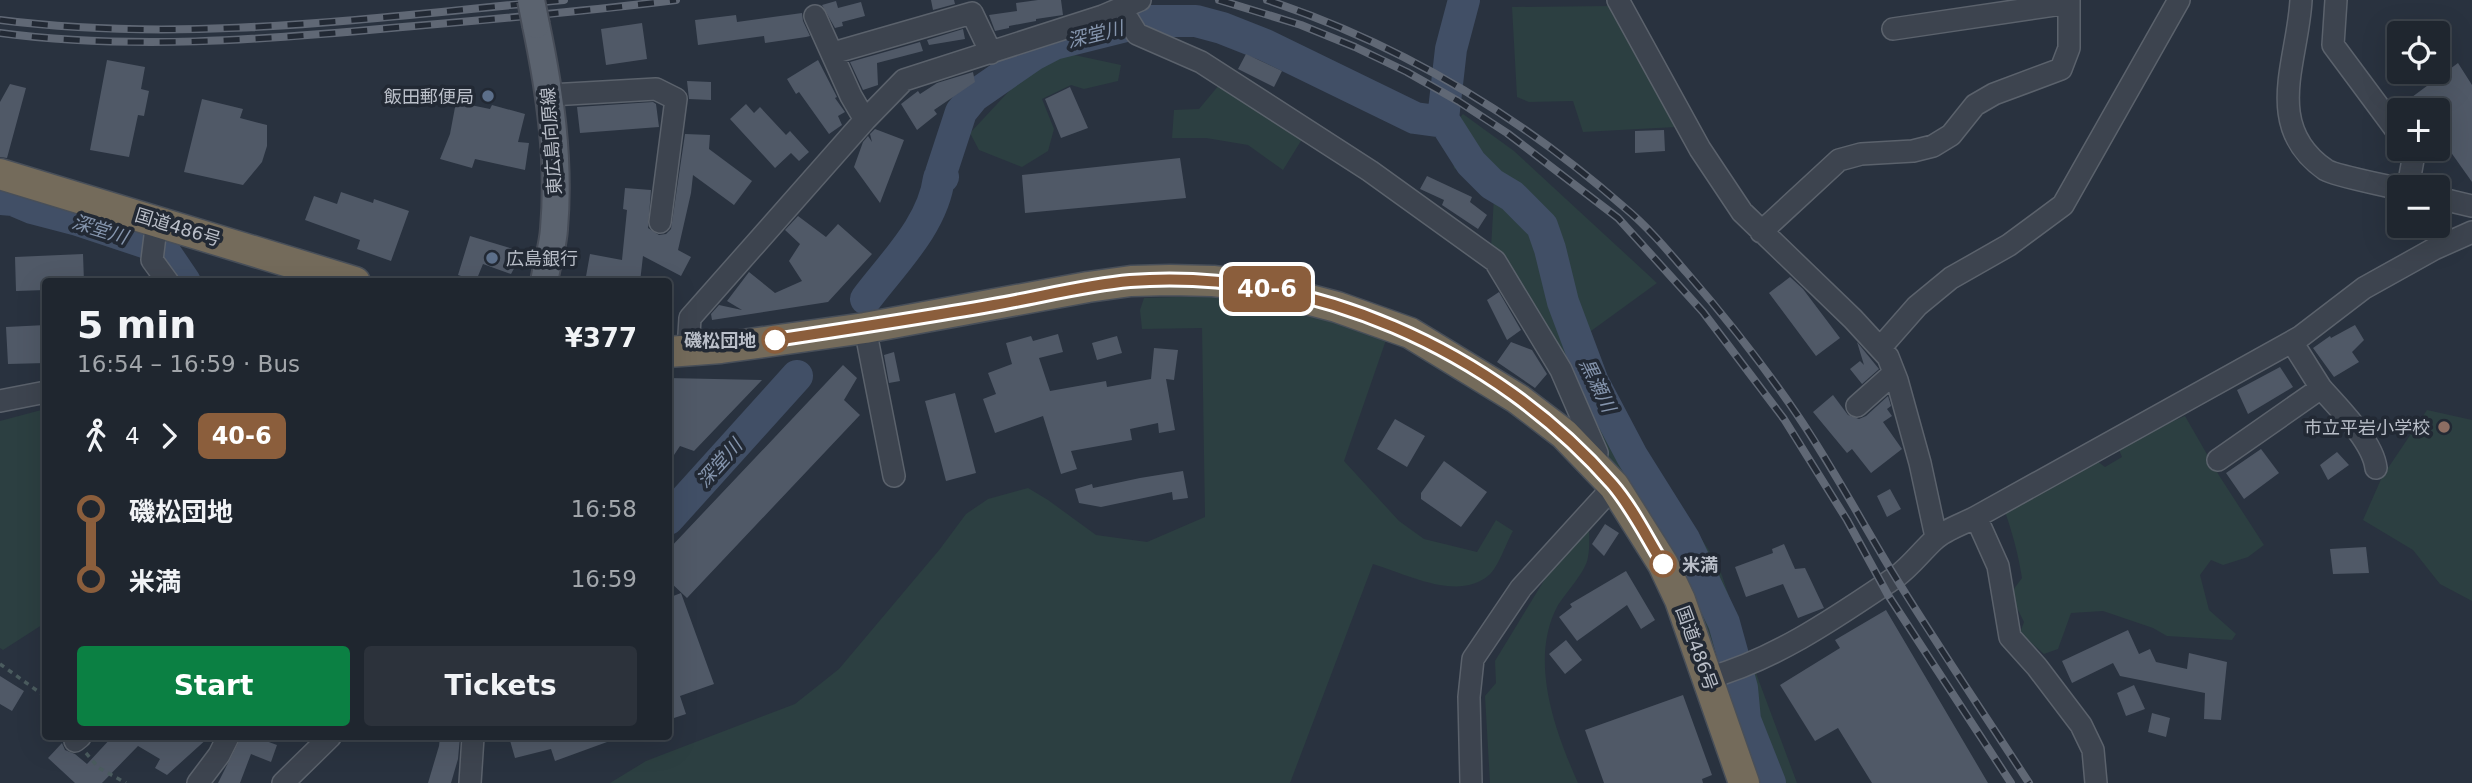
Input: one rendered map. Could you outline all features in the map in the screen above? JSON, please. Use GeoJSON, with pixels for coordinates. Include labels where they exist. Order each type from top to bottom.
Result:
{"type":"FeatureCollection","features":[{"type":"Feature","properties":{"kind":"highway","name":"国道486号"},"geometry":{"type":"LineString","coordinates":[[0,174],[155,235],[338,278]]}},
{"type":"Feature","properties":{"kind":"highway","name":"国道486号"},"geometry":{"type":"LineString","coordinates":[[678,352],[864,328],[1130,281],[1213,281],[1256,286],[1337,307],[1410,333],[1518,398],[1564,434],[1614,486],[1663,564],[1719,675],[1744,783]]}},
{"type":"Feature","properties":{"kind":"main road","name":"東広島向原線"},"geometry":{"type":"LineString","coordinates":[[533,12],[550,95],[555,166],[554,230],[545,278]]}},
{"type":"Feature","properties":{"kind":"street"},"geometry":{"type":"LineString","coordinates":[[1618,0],[1700,149],[1742,212],[1881,347],[1894,373],[1920,463],[1936,537]]}},
{"type":"Feature","properties":{"kind":"street"},"geometry":{"type":"LineString","coordinates":[[1881,347],[1917,306],[1951,278],[2009,245],[2063,205],[2179,0]]}},
{"type":"Feature","properties":{"kind":"street"},"geometry":{"type":"LineString","coordinates":[[2301,0],[2300,25],[2286,94],[2290,124],[2305,149],[2327,171],[2387,186]]}},
{"type":"Feature","properties":{"kind":"street"},"geometry":{"type":"LineString","coordinates":[[2336,0],[2333,45],[2387,118]]}},
{"type":"Feature","properties":{"kind":"street"},"geometry":{"type":"LineString","coordinates":[[1761,232],[1839,160],[1861,154],[1913,151],[1933,146],[1951,135],[1975,105],[1994,94],[2061,69],[2069,48],[2069,2],[1893,29]]}},
{"type":"Feature","properties":{"kind":"street"},"geometry":{"type":"LineString","coordinates":[[833,53],[972,13],[991,53]]}},
{"type":"Feature","properties":{"kind":"street"},"geometry":{"type":"LineString","coordinates":[[678,352],[690,318],[865,120],[904,80],[1131,15],[1370,171],[1495,261],[1561,370],[1597,453],[1592,462]]}},
{"type":"Feature","properties":{"kind":"street"},"geometry":{"type":"LineString","coordinates":[[815,16],[851,96],[865,120]]}},
{"type":"Feature","properties":{"kind":"street"},"geometry":{"type":"LineString","coordinates":[[550,95],[656,89],[676,99],[660,222]]}},
{"type":"Feature","properties":{"kind":"street"},"geometry":{"type":"LineString","coordinates":[[2450,201],[2472,206]]}},
{"type":"Feature","properties":{"kind":"street"},"geometry":{"type":"LineString","coordinates":[[1719,675],[1800,639],[1895,577],[1915,561],[1936,537],[2292,342],[2364,288],[2434,249],[2472,232]]}},
{"type":"Feature","properties":{"kind":"street"},"geometry":{"type":"LineString","coordinates":[[155,235],[152,260],[164,278]]}},
{"type":"Feature","properties":{"kind":"street"},"geometry":{"type":"LineString","coordinates":[[864,328],[894,476]]}},
{"type":"Feature","properties":{"kind":"street"},"geometry":{"type":"LineString","coordinates":[[2292,342],[2321,388],[2347,417],[2375,459],[2376,468]]}},
{"type":"Feature","properties":{"kind":"street"},"geometry":{"type":"LineString","coordinates":[[1857,406],[1894,373]]}},
{"type":"Feature","properties":{"kind":"street"},"geometry":{"type":"LineString","coordinates":[[2218,460],[2321,388]]}},
{"type":"Feature","properties":{"kind":"street"},"geometry":{"type":"LineString","coordinates":[[0,401],[42,393]]}},
{"type":"Feature","properties":{"kind":"street"},"geometry":{"type":"LineString","coordinates":[[1471,783],[1469,697],[1473,659],[1521,588],[1614,486]]}},
{"type":"Feature","properties":{"kind":"street"},"geometry":{"type":"LineString","coordinates":[[1976,517],[1998,566],[2010,637],[2037,667],[2081,725],[2093,750],[2096,783]]}},
{"type":"Feature","properties":{"kind":"street"},"geometry":{"type":"LineString","coordinates":[[198,783],[226,740]]}},
{"type":"Feature","properties":{"kind":"street"},"geometry":{"type":"LineString","coordinates":[[283,783],[327,740]]}},
{"type":"Feature","properties":{"kind":"street"},"geometry":{"type":"LineString","coordinates":[[470,783],[473,740]]}},
{"type":"Feature","properties":{"kind":"path"},"geometry":{"type":"LineString","coordinates":[[0,664],[42,694]]}},
{"type":"Feature","properties":{"kind":"path"},"geometry":{"type":"LineString","coordinates":[[79,740],[99,768],[126,783]]}},
{"type":"Feature","properties":{"kind":"shaded area"},"geometry":{"type":"Polygon","coordinates":[[[1610,6],[1676,127],[1583,132],[1573,101],[1529,102],[1517,97],[1512,7],[1610,6]]]}},
{"type":"Feature","properties":{"kind":"shaded area"},"geometry":{"type":"Polygon","coordinates":[[[1065,53],[1121,65],[1118,81],[1084,89],[1071,85],[1042,99],[1054,129],[1048,151],[1022,167],[979,150],[970,133],[1037,61],[1065,53]]]}},
{"type":"Feature","properties":{"kind":"shaded area"},"geometry":{"type":"Polygon","coordinates":[[[1219,85],[1304,136],[1283,170],[1248,145],[1206,138],[1172,138],[1174,110],[1199,109],[1219,85]]]}},
{"type":"Feature","properties":{"kind":"shaded area"},"geometry":{"type":"Polygon","coordinates":[[[1463,114],[1514,151],[1657,283],[1591,331],[1608,390],[1648,458],[1718,564],[1797,783],[1760,783],[1731,687],[1677,561],[1599,448],[1491,248],[1494,197],[1454,168],[1448,131],[1463,114]]]}},
{"type":"Feature","properties":{"kind":"shaded area"},"geometry":{"type":"Polygon","coordinates":[[[1206,296],[1254,299],[1309,313],[1386,340],[1344,461],[1399,521],[1424,539],[1477,552],[1496,520],[1513,531],[1492,572],[1477,583],[1448,586],[1416,579],[1373,564],[1290,783],[610,783],[646,761],[795,704],[839,669],[966,514],[988,499],[1028,488],[1096,535],[1147,542],[1205,517],[1202,328],[1142,329],[1140,310],[1144,298],[1206,296]]]}},
{"type":"Feature","properties":{"kind":"shaded area"},"geometry":{"type":"Polygon","coordinates":[[[42,410],[42,625],[3,650],[0,648],[0,421],[42,410]]]}},
{"type":"Feature","properties":{"kind":"shaded area","name":"市立平岩小学校"},"geometry":{"type":"Polygon","coordinates":[[[2427,410],[2472,420],[2472,601],[2440,584],[2413,550],[2363,520],[2382,477],[2427,410]]]}},
{"type":"Feature","properties":{"kind":"shaded area"},"geometry":{"type":"Polygon","coordinates":[[[2185,416],[2264,545],[2248,557],[2223,565],[2211,560],[2200,575],[2209,610],[2236,634],[2232,640],[2167,636],[2153,628],[2103,611],[2071,613],[2058,649],[2044,654],[2020,633],[2024,622],[2010,594],[2022,578],[2002,503],[2089,455],[2105,467],[2122,457],[2117,445],[2185,416]]]}},
{"type":"Feature","properties":{"kind":"shaded area"},"geometry":{"type":"Polygon","coordinates":[[[1589,525],[1586,563],[1557,607],[1545,650],[1548,696],[1561,741],[1578,783],[1490,783],[1485,696],[1496,683],[1495,661],[1565,546],[1589,525]]]}},
{"type":"Feature","properties":{"kind":"building"},"geometry":{"type":"Polygon","coordinates":[[[931,0],[954,0],[955,4],[933,10],[931,0]]]}},
{"type":"Feature","properties":{"kind":"building"},"geometry":{"type":"Polygon","coordinates":[[[1061,0],[1063,15],[1036,19],[995,31],[989,15],[1017,11],[1016,3],[1061,0]]]}},
{"type":"Feature","properties":{"kind":"building"},"geometry":{"type":"Polygon","coordinates":[[[836,1],[838,8],[861,2],[865,16],[842,22],[843,26],[835,28],[822,5],[836,1]]]}},
{"type":"Feature","properties":{"kind":"building"},"geometry":{"type":"Polygon","coordinates":[[[802,13],[810,36],[765,43],[764,36],[698,45],[695,20],[736,15],[737,22],[802,13]]]}},
{"type":"Feature","properties":{"kind":"building"},"geometry":{"type":"Polygon","coordinates":[[[642,23],[647,59],[606,65],[601,29],[642,23]]]}},
{"type":"Feature","properties":{"kind":"building"},"geometry":{"type":"Polygon","coordinates":[[[963,29],[965,39],[929,45],[927,40],[963,29]]]}},
{"type":"Feature","properties":{"kind":"building"},"geometry":{"type":"Polygon","coordinates":[[[920,42],[923,51],[877,63],[878,85],[863,90],[850,62],[920,42]]]}},
{"type":"Feature","properties":{"kind":"building"},"geometry":{"type":"Polygon","coordinates":[[[1246,54],[1282,71],[1274,87],[1238,69],[1246,54]]]}},
{"type":"Feature","properties":{"kind":"building"},"geometry":{"type":"Polygon","coordinates":[[[107,60],[145,67],[141,89],[149,91],[144,116],[138,115],[129,157],[90,150],[107,60]]]}},
{"type":"Feature","properties":{"kind":"building"},"geometry":{"type":"Polygon","coordinates":[[[818,60],[837,97],[835,98],[845,112],[838,116],[842,125],[829,134],[787,79],[818,60]]]}},
{"type":"Feature","properties":{"kind":"building"},"geometry":{"type":"Polygon","coordinates":[[[2458,63],[2472,85],[2472,182],[2450,151],[2450,98],[2412,97],[2430,84],[2450,84],[2450,69],[2458,63]]]}},
{"type":"Feature","properties":{"kind":"building"},"geometry":{"type":"Polygon","coordinates":[[[973,72],[975,82],[934,110],[937,114],[917,130],[901,104],[918,91],[920,94],[937,83],[973,72]]]}},
{"type":"Feature","properties":{"kind":"building"},"geometry":{"type":"Polygon","coordinates":[[[687,81],[711,82],[711,100],[689,99],[687,81]]]}},
{"type":"Feature","properties":{"kind":"building"},"geometry":{"type":"Polygon","coordinates":[[[10,84],[26,88],[7,158],[0,157],[0,102],[10,84]]]}},
{"type":"Feature","properties":{"kind":"building"},"geometry":{"type":"Polygon","coordinates":[[[1070,87],[1088,128],[1061,138],[1045,99],[1070,87]]]}},
{"type":"Feature","properties":{"kind":"building"},"geometry":{"type":"Polygon","coordinates":[[[202,99],[243,109],[240,118],[267,125],[267,146],[262,162],[243,185],[184,172],[202,99]]]}},
{"type":"Feature","properties":{"kind":"building"},"geometry":{"type":"Polygon","coordinates":[[[456,102],[490,109],[492,105],[525,114],[518,142],[529,143],[525,170],[475,159],[472,168],[440,159],[450,134],[456,102]]]}},
{"type":"Feature","properties":{"kind":"building"},"geometry":{"type":"Polygon","coordinates":[[[653,102],[656,104],[659,127],[580,133],[577,107],[653,102]]]}},
{"type":"Feature","properties":{"kind":"building"},"geometry":{"type":"Polygon","coordinates":[[[746,104],[754,113],[760,107],[786,135],[790,131],[809,152],[799,161],[791,153],[775,168],[730,119],[746,104]]]}},
{"type":"Feature","properties":{"kind":"building"},"geometry":{"type":"Polygon","coordinates":[[[875,129],[904,140],[880,203],[854,167],[863,142],[868,136],[872,142],[870,134],[875,129]]]}},
{"type":"Feature","properties":{"kind":"building"},"geometry":{"type":"Polygon","coordinates":[[[1664,130],[1665,151],[1635,153],[1635,131],[1664,130]]]}},
{"type":"Feature","properties":{"kind":"building"},"geometry":{"type":"Polygon","coordinates":[[[685,134],[710,135],[709,149],[752,181],[734,205],[693,175],[678,250],[691,257],[681,276],[643,256],[640,278],[586,278],[590,254],[622,260],[627,210],[623,209],[625,188],[651,190],[648,228],[659,235],[666,234],[671,229],[685,134]]]}},
{"type":"Feature","properties":{"kind":"building"},"geometry":{"type":"Polygon","coordinates":[[[1180,158],[1186,198],[1025,213],[1022,175],[1180,158]]]}},
{"type":"Feature","properties":{"kind":"building"},"geometry":{"type":"Polygon","coordinates":[[[1427,176],[1472,197],[1470,202],[1487,215],[1478,229],[1442,205],[1444,200],[1420,189],[1427,176]]]}},
{"type":"Feature","properties":{"kind":"building"},"geometry":{"type":"Polygon","coordinates":[[[341,192],[373,203],[374,199],[409,211],[391,261],[357,249],[360,240],[305,220],[314,196],[337,204],[341,192]]]}},
{"type":"Feature","properties":{"kind":"building"},"geometry":{"type":"Polygon","coordinates":[[[798,216],[826,237],[838,224],[872,254],[828,302],[712,320],[711,314],[719,305],[742,310],[727,301],[749,272],[775,293],[802,281],[789,261],[800,244],[785,230],[798,216]]]}},
{"type":"Feature","properties":{"kind":"building","name":"広島銀行"},"geometry":{"type":"Polygon","coordinates":[[[470,236],[523,252],[511,274],[483,264],[477,278],[458,275],[470,236]]]}},
{"type":"Feature","properties":{"kind":"building"},"geometry":{"type":"Polygon","coordinates":[[[83,254],[84,278],[42,278],[42,290],[16,291],[15,257],[83,254]]]}},
{"type":"Feature","properties":{"kind":"building"},"geometry":{"type":"Polygon","coordinates":[[[1790,277],[1803,289],[1840,338],[1816,356],[1769,293],[1790,277]]]}},
{"type":"Feature","properties":{"kind":"building"},"geometry":{"type":"Polygon","coordinates":[[[1499,292],[1521,330],[1507,340],[1487,300],[1499,292]]]}},
{"type":"Feature","properties":{"kind":"building"},"geometry":{"type":"Polygon","coordinates":[[[42,325],[42,363],[8,364],[6,327],[42,325]]]}},
{"type":"Feature","properties":{"kind":"building"},"geometry":{"type":"Polygon","coordinates":[[[2355,325],[2364,340],[2352,352],[2359,362],[2334,377],[2313,348],[2330,336],[2331,338],[2355,325]]]}},
{"type":"Feature","properties":{"kind":"building"},"geometry":{"type":"Polygon","coordinates":[[[1058,334],[1063,352],[1039,358],[1050,391],[1106,381],[1107,387],[1151,379],[1154,348],[1178,350],[1174,380],[1166,379],[1175,430],[1159,433],[1158,423],[1130,429],[1132,440],[1071,451],[1077,469],[1061,474],[1043,416],[995,433],[983,399],[996,394],[988,373],[1012,364],[1006,343],[1031,336],[1033,341],[1058,334]]]}},
{"type":"Feature","properties":{"kind":"building"},"geometry":{"type":"Polygon","coordinates":[[[1117,336],[1122,353],[1097,360],[1092,343],[1117,336]]]}},
{"type":"Feature","properties":{"kind":"building"},"geometry":{"type":"Polygon","coordinates":[[[1511,342],[1532,350],[1547,374],[1535,388],[1497,362],[1511,342]]]}},
{"type":"Feature","properties":{"kind":"building"},"geometry":{"type":"Polygon","coordinates":[[[1857,342],[1879,369],[1862,384],[1850,369],[1860,361],[1864,365],[1857,342]]]}},
{"type":"Feature","properties":{"kind":"building"},"geometry":{"type":"Polygon","coordinates":[[[894,352],[900,381],[889,383],[884,355],[894,352]]]}},
{"type":"Feature","properties":{"kind":"building"},"geometry":{"type":"Polygon","coordinates":[[[843,365],[857,378],[844,400],[860,415],[687,598],[672,584],[672,546],[843,365]]]}},
{"type":"Feature","properties":{"kind":"building"},"geometry":{"type":"Polygon","coordinates":[[[2280,367],[2293,387],[2248,414],[2237,390],[2280,367]]]}},
{"type":"Feature","properties":{"kind":"building"},"geometry":{"type":"Polygon","coordinates":[[[672,378],[762,380],[694,451],[680,446],[672,458],[672,378]]]}},
{"type":"Feature","properties":{"kind":"building"},"geometry":{"type":"Polygon","coordinates":[[[955,393],[976,473],[946,481],[925,401],[955,393]]]}},
{"type":"Feature","properties":{"kind":"building"},"geometry":{"type":"Polygon","coordinates":[[[1833,395],[1848,415],[1859,419],[1888,396],[1891,406],[1887,409],[1892,416],[1883,422],[1902,449],[1871,473],[1852,449],[1847,453],[1813,412],[1833,395]]]}},
{"type":"Feature","properties":{"kind":"building"},"geometry":{"type":"Polygon","coordinates":[[[1395,419],[1425,436],[1407,467],[1377,449],[1395,419]]]}},
{"type":"Feature","properties":{"kind":"building"},"geometry":{"type":"Polygon","coordinates":[[[2261,449],[2279,473],[2244,499],[2226,473],[2261,449]]]}},
{"type":"Feature","properties":{"kind":"building"},"geometry":{"type":"Polygon","coordinates":[[[2337,452],[2349,465],[2328,480],[2320,465],[2337,452]]]}},
{"type":"Feature","properties":{"kind":"building"},"geometry":{"type":"Polygon","coordinates":[[[1444,461],[1487,492],[1461,527],[1421,499],[1421,493],[1444,461]]]}},
{"type":"Feature","properties":{"kind":"building"},"geometry":{"type":"Polygon","coordinates":[[[1183,471],[1188,498],[1173,500],[1172,492],[1101,507],[1079,503],[1075,489],[1092,484],[1093,488],[1183,471]]]}},
{"type":"Feature","properties":{"kind":"building"},"geometry":{"type":"Polygon","coordinates":[[[1890,489],[1901,509],[1887,517],[1877,496],[1890,489]]]}},
{"type":"Feature","properties":{"kind":"building"},"geometry":{"type":"Polygon","coordinates":[[[1605,524],[1619,533],[1604,556],[1592,544],[1605,524]]]}},
{"type":"Feature","properties":{"kind":"building"},"geometry":{"type":"Polygon","coordinates":[[[1784,544],[1795,569],[1805,568],[1824,608],[1798,618],[1783,584],[1746,597],[1735,567],[1773,553],[1772,549],[1784,544]]]}},
{"type":"Feature","properties":{"kind":"building"},"geometry":{"type":"Polygon","coordinates":[[[2366,547],[2369,573],[2333,574],[2330,549],[2366,547]]]}},
{"type":"Feature","properties":{"kind":"building"},"geometry":{"type":"Polygon","coordinates":[[[1626,571],[1655,620],[1641,629],[1627,605],[1577,641],[1559,617],[1572,607],[1570,604],[1626,571]]]}},
{"type":"Feature","properties":{"kind":"building"},"geometry":{"type":"Polygon","coordinates":[[[681,593],[714,684],[680,696],[686,714],[672,719],[672,596],[681,593]]]}},
{"type":"Feature","properties":{"kind":"building"},"geometry":{"type":"Polygon","coordinates":[[[1886,610],[1988,783],[1872,783],[1838,728],[1815,741],[1780,685],[1840,648],[1835,640],[1886,610]]]}},
{"type":"Feature","properties":{"kind":"building"},"geometry":{"type":"Polygon","coordinates":[[[2128,630],[2139,654],[2150,649],[2156,662],[2187,669],[2189,653],[2227,662],[2221,720],[2204,719],[2205,693],[2120,676],[2113,663],[2072,683],[2062,661],[2128,630]]]}},
{"type":"Feature","properties":{"kind":"building"},"geometry":{"type":"Polygon","coordinates":[[[1566,640],[1582,660],[1565,674],[1549,654],[1566,640]]]}},
{"type":"Feature","properties":{"kind":"building"},"geometry":{"type":"Polygon","coordinates":[[[0,676],[24,691],[12,711],[0,704],[0,676]]]}},
{"type":"Feature","properties":{"kind":"building"},"geometry":{"type":"Polygon","coordinates":[[[2134,685],[2145,709],[2126,716],[2117,693],[2134,685]]]}},
{"type":"Feature","properties":{"kind":"building"},"geometry":{"type":"Polygon","coordinates":[[[1683,695],[1712,775],[1702,779],[1703,783],[1604,783],[1585,730],[1683,695]]]}},
{"type":"Feature","properties":{"kind":"building"},"geometry":{"type":"Polygon","coordinates":[[[2152,713],[2170,718],[2166,737],[2148,732],[2152,713]]]}},
{"type":"Feature","properties":{"kind":"building"},"geometry":{"type":"Polygon","coordinates":[[[109,740],[206,740],[167,775],[155,768],[160,759],[138,746],[102,783],[75,783],[48,758],[62,743],[65,750],[87,764],[109,740]]]}},
{"type":"Feature","properties":{"kind":"building"},"geometry":{"type":"Polygon","coordinates":[[[240,740],[263,740],[277,745],[271,762],[251,754],[240,783],[218,783],[240,740]]]}},
{"type":"Feature","properties":{"kind":"building"},"geometry":{"type":"Polygon","coordinates":[[[440,740],[460,740],[451,783],[428,783],[440,740]]]}},
{"type":"Feature","properties":{"kind":"building"},"geometry":{"type":"Polygon","coordinates":[[[510,740],[613,740],[555,761],[551,749],[515,758],[510,740]]]}},
{"type":"Feature","properties":{"kind":"waterway","name":"黒瀬川"},"geometry":{"type":"LineString","coordinates":[[1464,0],[1451,49],[1443,119],[1471,163],[1492,184],[1512,196],[1542,226],[1563,302],[1593,382],[1632,456],[1684,539],[1724,623],[1742,688],[1745,720],[1770,783]]}},
{"type":"Feature","properties":{"kind":"waterway","name":"深堂川"},"geometry":{"type":"LineString","coordinates":[[866,299],[910,243],[929,212],[939,178],[943,177],[941,173],[961,112],[974,96],[1033,55],[1054,44],[1146,21],[1196,21],[1265,45],[1415,118],[1437,121],[1443,119]]}},
{"type":"Feature","properties":{"kind":"waterway","name":"深堂川"},"geometry":{"type":"LineString","coordinates":[[0,199],[13,200],[162,248],[182,278]]}},
{"type":"Feature","properties":{"kind":"waterway","name":"深堂川"},"geometry":{"type":"LineString","coordinates":[[672,515],[797,376]]}},
{"type":"Feature","properties":{"kind":"railway"},"geometry":{"type":"LineString","coordinates":[[0,20],[71,27],[212,29],[353,20],[564,0]]}},
{"type":"Feature","properties":{"kind":"railway"},"geometry":{"type":"LineString","coordinates":[[0,33],[98,41],[244,39],[498,19],[676,0]]}},
{"type":"Feature","properties":{"kind":"railway"},"geometry":{"type":"LineString","coordinates":[[1219,0],[1301,25],[1407,72],[1507,133],[1618,218],[1703,312],[1784,419],[1847,520],[1888,595],[2011,783]]}},
{"type":"Feature","properties":{"kind":"railway"},"geometry":{"type":"LineString","coordinates":[[1267,0],[1364,38],[1411,61],[1501,113],[1585,174],[1650,231],[1731,325],[1798,416],[1879,551],[2029,783]]}},
{"type":"Feature","properties":{"kind":"bus line","name":"40-6"},"geometry":{"type":"LineString","coordinates":[[775,340],[864,328],[1130,281],[1213,281],[1256,286],[1290,294],[1337,307],[1410,333],[1518,398],[1564,434],[1614,486],[1663,564]]}},
{"type":"Feature","properties":{"kind":"place","name":"飯田郵便局"},"geometry":{"type":"Point","coordinates":[488,96]}},
{"type":"Feature","properties":{"kind":"place","name":"広島銀行"},"geometry":{"type":"Point","coordinates":[492,258]}},
{"type":"Feature","properties":{"kind":"place","name":"磯松団地"},"geometry":{"type":"Point","coordinates":[775,340]}},
{"type":"Feature","properties":{"kind":"place","name":"市立平岩小学校"},"geometry":{"type":"Point","coordinates":[2444,427]}},
{"type":"Feature","properties":{"kind":"place","name":"米満"},"geometry":{"type":"Point","coordinates":[1663,564]}}]}
